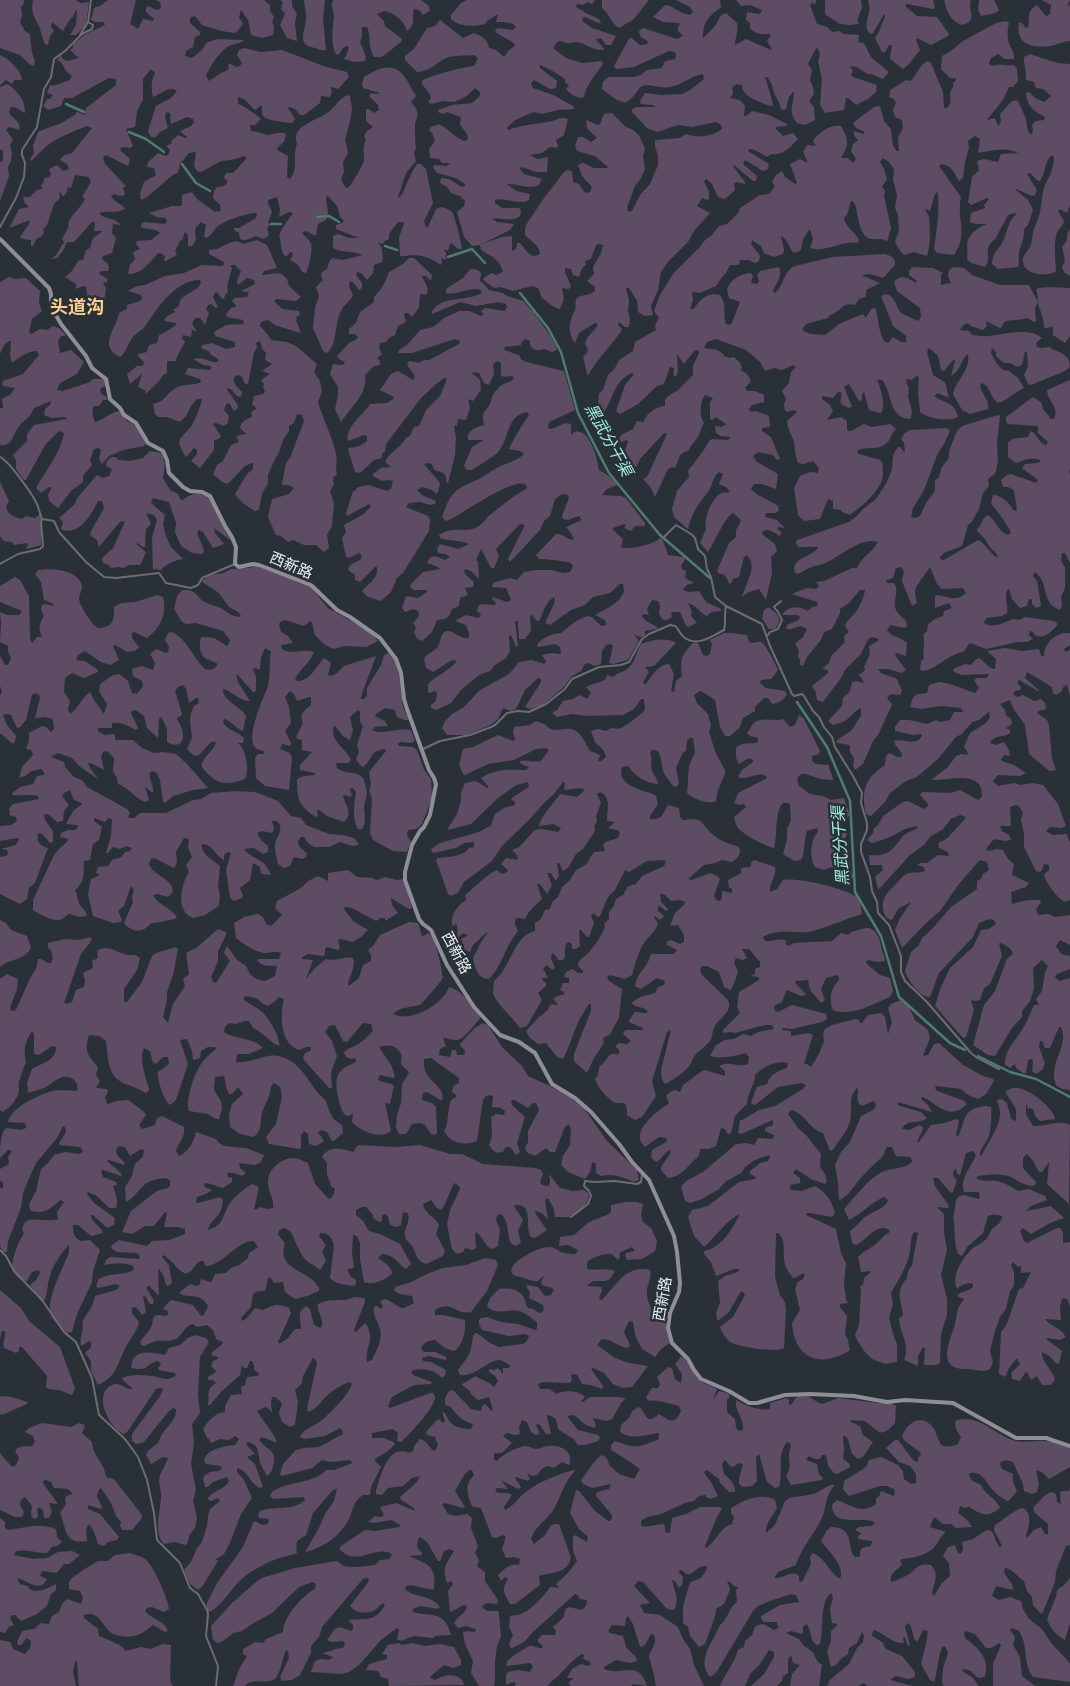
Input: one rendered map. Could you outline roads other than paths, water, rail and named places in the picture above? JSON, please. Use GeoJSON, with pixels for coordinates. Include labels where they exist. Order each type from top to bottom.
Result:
{"type":"FeatureCollection","features":[{"type":"Feature","properties":{"kind":"street"},"geometry":{"type":"LineString","coordinates":[[0,228],[16,198],[24,176],[25,163],[22,150],[35,132],[44,89],[51,77],[54,59],[65,51],[79,36],[88,22],[91,0]]}},
{"type":"Feature","properties":{"kind":"street"},"geometry":{"type":"LineString","coordinates":[[79,36],[92,29],[92,25],[88,22]]}},
{"type":"Feature","properties":{"kind":"street"},"geometry":{"type":"LineString","coordinates":[[0,239],[49,288],[53,310],[61,324],[86,356],[92,368],[106,379],[110,399],[120,408],[124,415],[136,423],[148,443],[163,451],[168,460],[169,473],[190,491],[202,492],[210,496],[236,547],[235,564],[202,578],[198,586],[195,587],[166,583],[159,573],[104,577],[86,562],[59,532],[54,521],[42,519]]}},
{"type":"Feature","properties":{"kind":"street"},"geometry":{"type":"LineString","coordinates":[[0,457],[6,461],[37,503],[42,519],[42,546],[40,549],[18,554],[0,564]]}},
{"type":"Feature","properties":{"kind":"street"},"geometry":{"type":"LineString","coordinates":[[664,537],[676,526],[691,534],[695,538],[698,549],[705,556],[715,597],[726,606],[758,620],[762,624],[792,694],[794,696],[802,694],[804,696],[832,737],[835,747],[860,789],[868,823],[861,844],[861,852],[877,902],[878,913],[889,925],[901,956],[901,972],[905,981],[927,1002],[971,1053],[999,1068]]}},
{"type":"Feature","properties":{"kind":"street","name":"西新路"},"geometry":{"type":"LineString","coordinates":[[235,564],[239,567],[259,564],[303,580],[311,585],[337,610],[380,638],[396,659],[401,673],[404,699],[421,750],[436,784],[430,815],[412,845],[405,872],[405,880],[419,919],[431,930],[447,965],[474,1007],[500,1035],[519,1042],[535,1053],[552,1084],[575,1098],[591,1112],[653,1188],[674,1236],[677,1252],[679,1292],[670,1313],[668,1328],[672,1343],[688,1359],[701,1379],[729,1391],[749,1403],[757,1404],[785,1395],[810,1394],[854,1396],[887,1402],[905,1400],[954,1403],[1016,1438],[1046,1438],[1070,1446]]}},
{"type":"Feature","properties":{"kind":"street"},"geometry":{"type":"LineString","coordinates":[[764,630],[770,632],[778,629],[782,620],[774,607],[781,601]]}},
{"type":"Feature","properties":{"kind":"street"},"geometry":{"type":"LineString","coordinates":[[421,750],[440,741],[470,735],[491,727],[507,714],[518,711],[529,712],[546,704],[565,689],[572,679],[605,665],[613,666],[629,662],[642,639],[670,625],[675,626],[684,638],[690,641],[703,641],[724,630],[726,606]]}},
{"type":"Feature","properties":{"kind":"street"},"geometry":{"type":"LineString","coordinates":[[767,638],[770,632]]}},
{"type":"Feature","properties":{"kind":"street"},"geometry":{"type":"LineString","coordinates":[[572,1217],[583,1209],[591,1196],[584,1186],[585,1181],[615,1181],[637,1184],[642,1181],[642,1173]]}},
{"type":"Feature","properties":{"kind":"street"},"geometry":{"type":"LineString","coordinates":[[0,1250],[6,1256],[14,1271],[42,1300],[64,1332],[76,1342],[92,1378],[99,1416],[125,1439],[138,1457],[147,1480],[157,1540],[180,1563],[190,1588],[198,1594],[207,1610],[206,1636],[218,1666],[216,1686]]}},
{"type":"Feature","properties":{"kind":"waterway","name":"黑武分干渠"},"geometry":{"type":"LineString","coordinates":[[66,104],[84,112]]}},
{"type":"Feature","properties":{"kind":"waterway","name":"黑武分干渠"},"geometry":{"type":"LineString","coordinates":[[129,132],[146,139],[164,152]]}},
{"type":"Feature","properties":{"kind":"waterway","name":"黑武分干渠"},"geometry":{"type":"LineString","coordinates":[[182,164],[196,183],[210,191]]}},
{"type":"Feature","properties":{"kind":"waterway","name":"黑武分干渠"},"geometry":{"type":"LineString","coordinates":[[317,217],[329,216],[339,222]]}},
{"type":"Feature","properties":{"kind":"waterway","name":"黑武分干渠"},"geometry":{"type":"LineString","coordinates":[[271,224],[281,224]]}},
{"type":"Feature","properties":{"kind":"waterway","name":"黑武分干渠"},"geometry":{"type":"LineString","coordinates":[[385,246],[397,250]]}},
{"type":"Feature","properties":{"kind":"waterway","name":"黑武分干渠"},"geometry":{"type":"LineString","coordinates":[[448,257],[472,249],[485,263]]}},
{"type":"Feature","properties":{"kind":"waterway","name":"黑武分干渠"},"geometry":{"type":"LineString","coordinates":[[520,293],[548,328],[561,352],[578,413],[609,473],[660,535],[710,578]]}},
{"type":"Feature","properties":{"kind":"waterway","name":"黑武分干渠"},"geometry":{"type":"LineString","coordinates":[[797,702],[827,747],[850,801],[855,892],[881,936],[899,997],[950,1043],[965,1050]]}},
{"type":"Feature","properties":{"kind":"waterway","name":"黑武分干渠"},"geometry":{"type":"LineString","coordinates":[[978,1056],[1010,1072],[1036,1079],[1070,1097]]}},
{"type":"Feature","properties":{"kind":"district","name":"头道沟"},"geometry":{"type":"Point","coordinates":[77,308]}}]}
